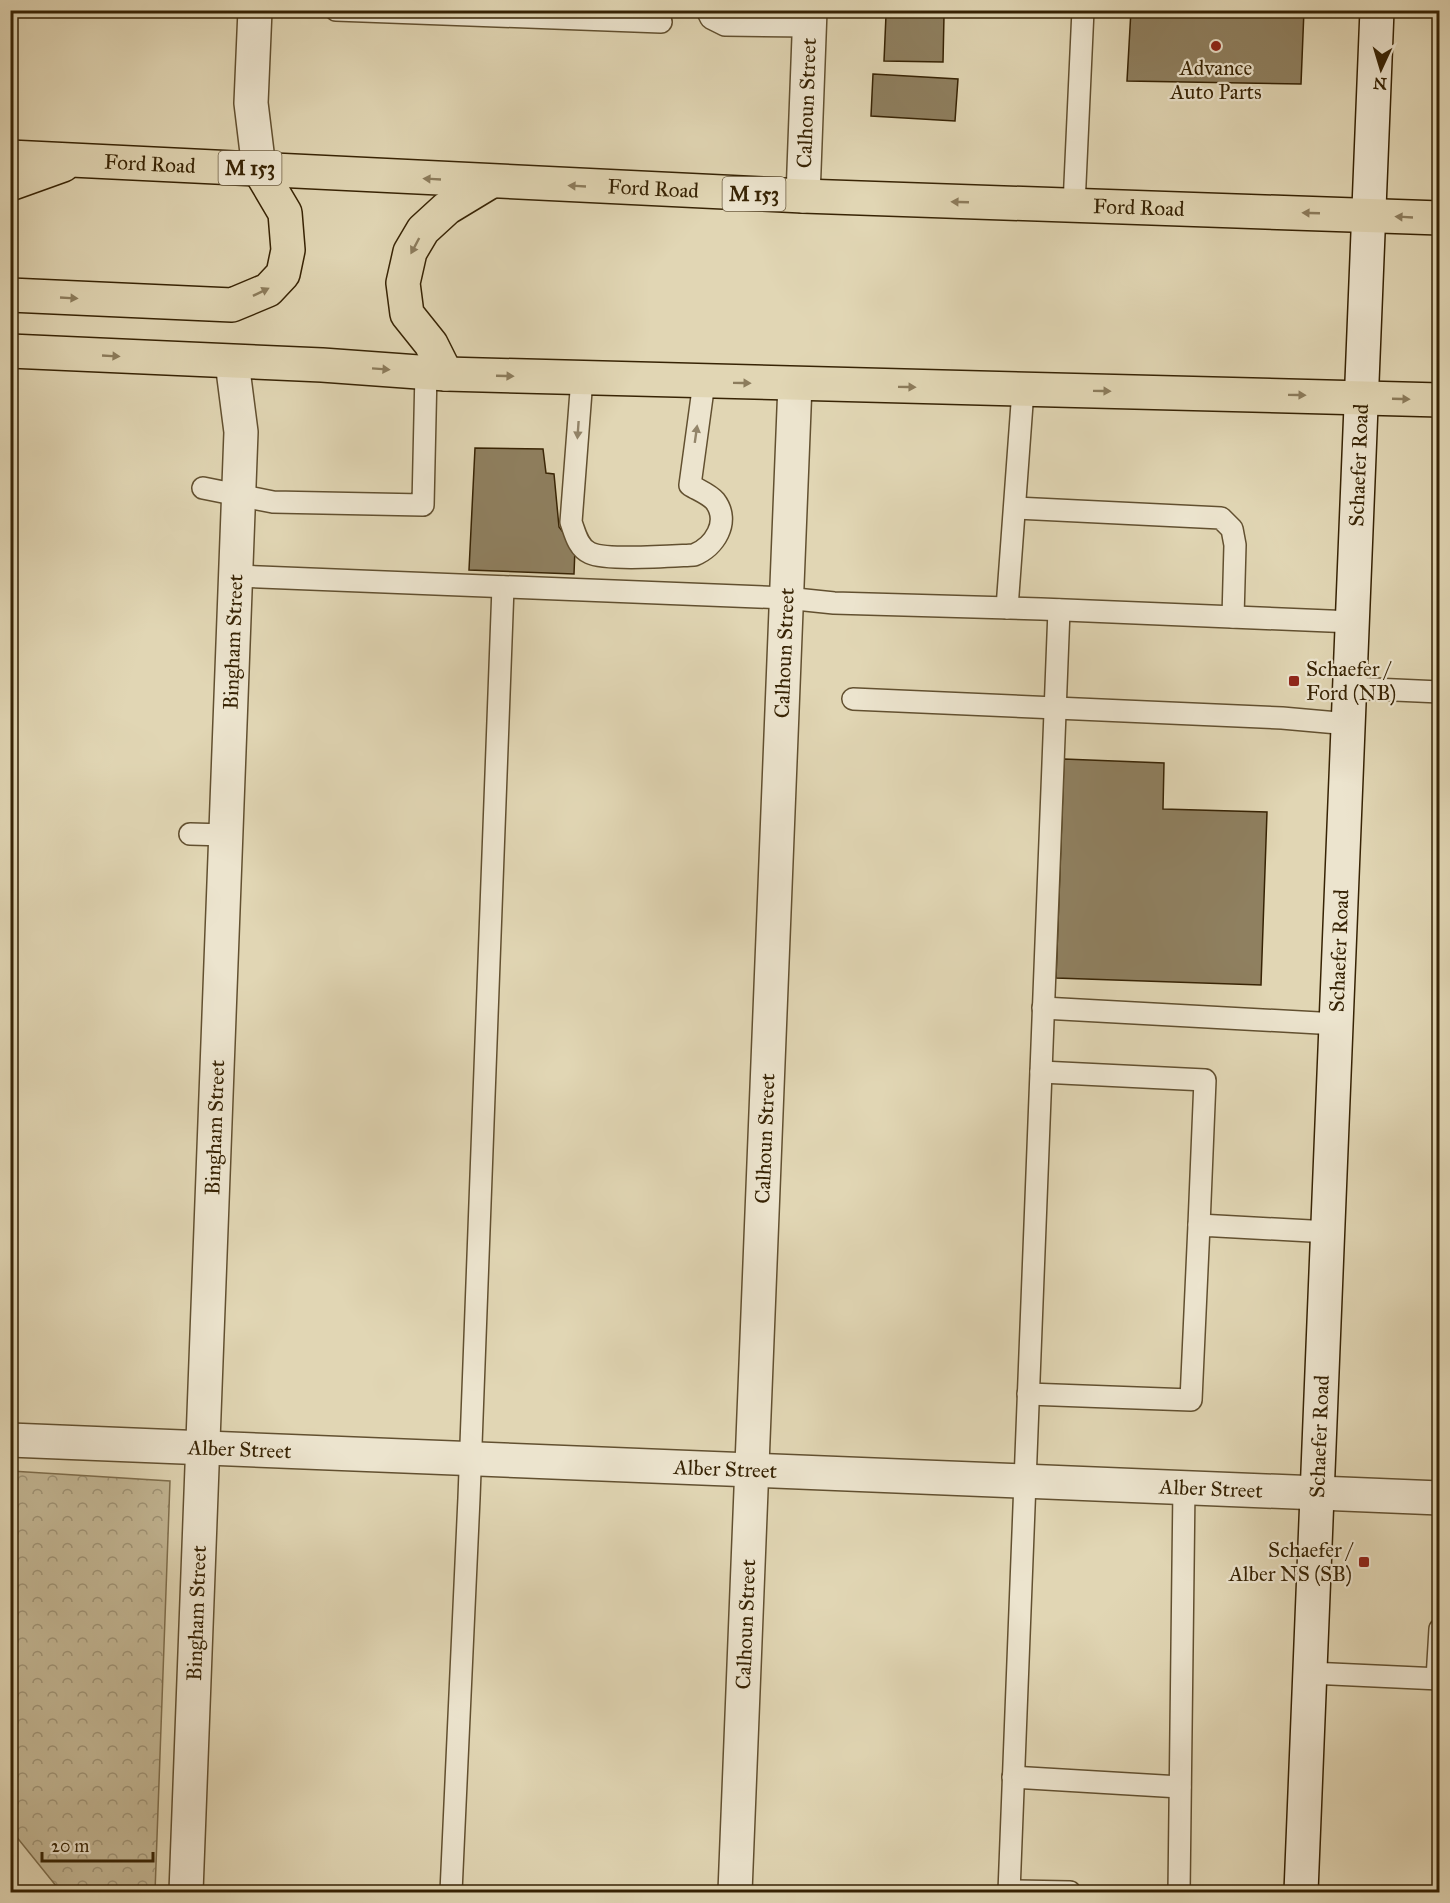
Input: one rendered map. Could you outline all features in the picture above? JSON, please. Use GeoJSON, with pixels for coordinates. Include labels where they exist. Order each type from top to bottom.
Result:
{"type":"FeatureCollection","features":[{"type":"Feature","properties":{"kind":"main road","name":"Ford Road"},"geometry":{"type":"LineString","coordinates":[[10,157],[803,196],[1440,218]]}},
{"type":"Feature","properties":{"kind":"main road"},"geometry":{"type":"LineString","coordinates":[[10,184],[76,160]]}},
{"type":"Feature","properties":{"kind":"main road"},"geometry":{"type":"LineString","coordinates":[[10,295],[232,305],[268,290],[283,274],[288,250],[285,213],[259,169]]}},
{"type":"Feature","properties":{"kind":"main road"},"geometry":{"type":"LineString","coordinates":[[436,373],[430,344],[407,314],[403,283],[410,252],[423,230],[447,208],[490,182]]}},
{"type":"Feature","properties":{"kind":"main road"},"geometry":{"type":"LineString","coordinates":[[10,351],[322,365],[436,373],[1440,400]]}},
{"type":"Feature","properties":{"kind":"street"},"geometry":{"type":"LineString","coordinates":[[255,10],[251,103],[259,169]]}},
{"type":"Feature","properties":{"kind":"street","name":"Schaefer Road"},"geometry":{"type":"LineString","coordinates":[[1301,1893],[1350,724],[1377,10]]}},
{"type":"Feature","properties":{"kind":"street","name":"Calhoun Street"},"geometry":{"type":"LineString","coordinates":[[803,196],[809,18]]}},
{"type":"Feature","properties":{"kind":"street","name":"Bingham Street"},"geometry":{"type":"LineString","coordinates":[[186,1893],[241,432],[232,362]]}},
{"type":"Feature","properties":{"kind":"street","name":"Calhoun Street"},"geometry":{"type":"LineString","coordinates":[[735,1893],[795,384]]}},
{"type":"Feature","properties":{"kind":"street","name":"Alber Street"},"geometry":{"type":"LineString","coordinates":[[10,1440],[1440,1498]]}},
{"type":"Feature","properties":{"kind":"lane"},"geometry":{"type":"LineString","coordinates":[[336,10],[661,22]]}},
{"type":"Feature","properties":{"kind":"lane"},"geometry":{"type":"LineString","coordinates":[[707,10],[711,18],[724,25],[809,18]]}},
{"type":"Feature","properties":{"kind":"lane"},"geometry":{"type":"LineString","coordinates":[[1074,205],[1083,10]]}},
{"type":"Feature","properties":{"kind":"lane"},"geometry":{"type":"LineString","coordinates":[[203,488],[273,502],[423,505],[436,373]]}},
{"type":"Feature","properties":{"kind":"lane"},"geometry":{"type":"LineString","coordinates":[[582,378],[571,522],[579,544],[590,553],[608,557],[694,555],[706,551],[717,536],[722,520],[715,502],[690,485],[704,382]]}},
{"type":"Feature","properties":{"kind":"lane"},"geometry":{"type":"LineString","coordinates":[[1007,608],[1023,390]]}},
{"type":"Feature","properties":{"kind":"lane"},"geometry":{"type":"LineString","coordinates":[[1015,508],[1221,518],[1232,530],[1235,545],[1233,617]]}},
{"type":"Feature","properties":{"kind":"lane"},"geometry":{"type":"LineString","coordinates":[[236,576],[786,598],[834,603],[1353,622]]}},
{"type":"Feature","properties":{"kind":"lane"},"geometry":{"type":"LineString","coordinates":[[451,1893],[503,586]]}},
{"type":"Feature","properties":{"kind":"lane"},"geometry":{"type":"LineString","coordinates":[[1059,610],[1009,1892],[1070,1893]]}},
{"type":"Feature","properties":{"kind":"lane"},"geometry":{"type":"LineString","coordinates":[[1351,688],[1440,692]]}},
{"type":"Feature","properties":{"kind":"lane"},"geometry":{"type":"LineString","coordinates":[[853,699],[1282,718],[1350,724]]}},
{"type":"Feature","properties":{"kind":"lane"},"geometry":{"type":"LineString","coordinates":[[190,834],[227,835]]}},
{"type":"Feature","properties":{"kind":"lane"},"geometry":{"type":"LineString","coordinates":[[1043,1008],[1337,1024]]}},
{"type":"Feature","properties":{"kind":"lane"},"geometry":{"type":"LineString","coordinates":[[1028,1394],[1191,1400],[1205,1080],[1041,1072]]}},
{"type":"Feature","properties":{"kind":"lane"},"geometry":{"type":"LineString","coordinates":[[1199,1226],[1329,1232]]}},
{"type":"Feature","properties":{"kind":"lane"},"geometry":{"type":"LineString","coordinates":[[1179,1893],[1184,1487]]}},
{"type":"Feature","properties":{"kind":"lane"},"geometry":{"type":"LineString","coordinates":[[1310,1673],[1438,1679],[1440,1629]]}},
{"type":"Feature","properties":{"kind":"lane"},"geometry":{"type":"LineString","coordinates":[[1013,1777],[1180,1787]]}},
{"type":"Feature","properties":{"kind":"green space"},"geometry":{"type":"Polygon","coordinates":[[[11,1471],[170,1481],[155,1892],[61,1892],[11,1830],[11,1471]]]}},
{"type":"Feature","properties":{"kind":"building","name":"Advance Auto Parts"},"geometry":{"type":"Polygon","coordinates":[[[1131,10],[1304,10],[1301,84],[1127,81],[1131,10]]]}},
{"type":"Feature","properties":{"kind":"building"},"geometry":{"type":"Polygon","coordinates":[[[886,15],[944,16],[943,62],[884,61],[886,15]]]}},
{"type":"Feature","properties":{"kind":"building"},"geometry":{"type":"Polygon","coordinates":[[[873,74],[958,79],[955,121],[871,116],[873,74]]]}},
{"type":"Feature","properties":{"kind":"building"},"geometry":{"type":"Polygon","coordinates":[[[475,448],[543,449],[546,473],[554,474],[559,527],[575,548],[574,574],[469,570],[475,448]]]}},
{"type":"Feature","properties":{"kind":"building"},"geometry":{"type":"Polygon","coordinates":[[[1064,759],[1164,763],[1163,809],[1267,812],[1261,985],[1056,978],[1064,759]]]}},
{"type":"Feature","properties":{"kind":"place","name":"Advance Auto Parts"},"geometry":{"type":"Point","coordinates":[1216,46]}},
{"type":"Feature","properties":{"kind":"place","name":"Schaefer / Ford (NB)"},"geometry":{"type":"Point","coordinates":[1294,681]}},
{"type":"Feature","properties":{"kind":"place","name":"Schaefer / Alber NS (SB)"},"geometry":{"type":"Point","coordinates":[1364,1562]}}]}
